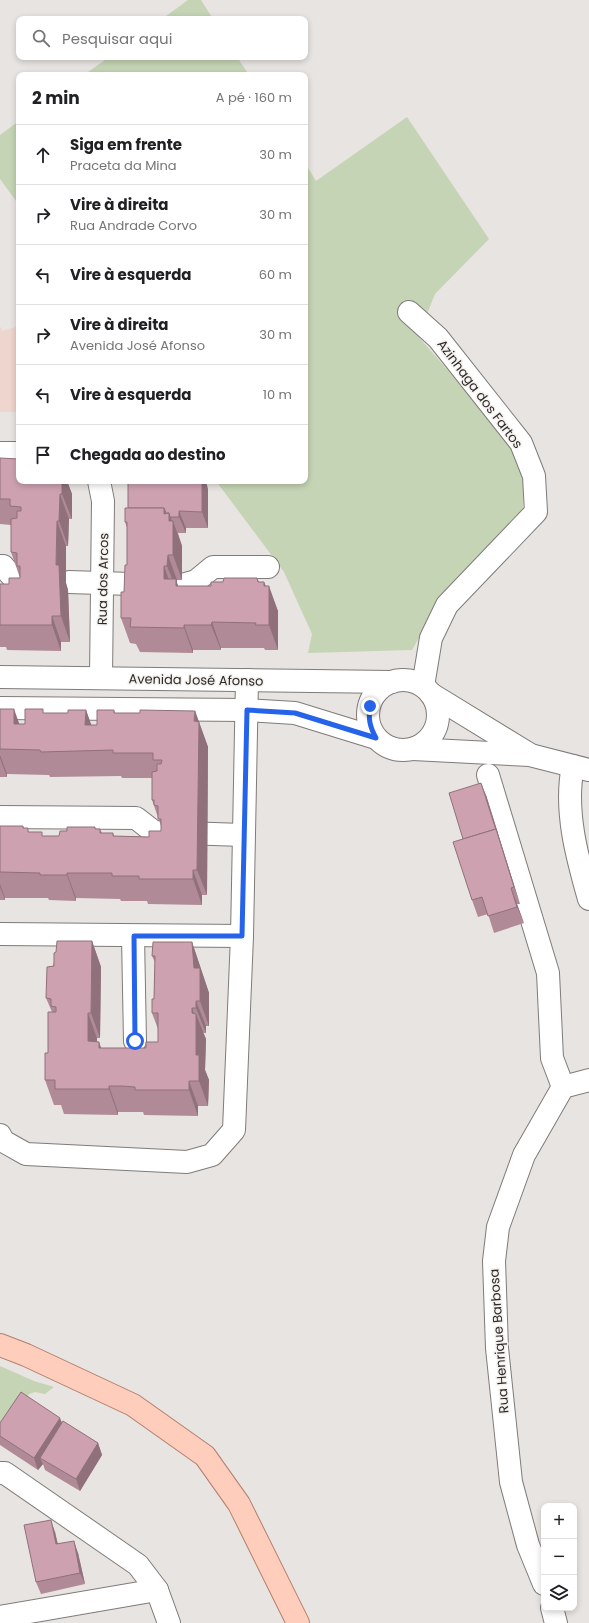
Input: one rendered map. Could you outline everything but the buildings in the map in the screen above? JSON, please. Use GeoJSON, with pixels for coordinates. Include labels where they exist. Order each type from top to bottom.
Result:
{"type":"FeatureCollection","features":[{"type":"Feature","properties":{"kind":"main road"},"geometry":{"type":"LineString","coordinates":[[0,1345],[26,1355],[133,1405],[205,1456],[239,1504],[298,1623]]}},
{"type":"Feature","properties":{"kind":"street","name":"Azinhaga dos Fartos"},"geometry":{"type":"LineString","coordinates":[[409,312],[438,338],[521,444],[534,476],[536,512],[447,605],[431,638],[427,690]]}},
{"type":"Feature","properties":{"kind":"street"},"geometry":{"type":"LineString","coordinates":[[0,453],[16,453]]}},
{"type":"Feature","properties":{"kind":"street","name":"Rua dos Arcos"},"geometry":{"type":"LineString","coordinates":[[100,484],[103,501],[101,678]]}},
{"type":"Feature","properties":{"kind":"street"},"geometry":{"type":"LineString","coordinates":[[0,566],[3,566],[17,582],[23,582]]}},
{"type":"Feature","properties":{"kind":"street"},"geometry":{"type":"LineString","coordinates":[[185,584],[196,581],[214,567],[268,567]]}},
{"type":"Feature","properties":{"kind":"street"},"geometry":{"type":"LineString","coordinates":[[69,582],[131,584]]}},
{"type":"Feature","properties":{"kind":"street","name":"Avenida José Afonso"},"geometry":{"type":"LineString","coordinates":[[0,677],[392,682]]}},
{"type":"Feature","properties":{"kind":"street"},"geometry":{"type":"LineString","coordinates":[[0,1135],[3,1141],[26,1154],[187,1162],[212,1155],[234,1130],[242,936],[247,680]]}},
{"type":"Feature","properties":{"kind":"street"},"geometry":{"type":"LineString","coordinates":[[376,738],[368,717],[370,706],[375,696],[382,688],[392,682],[403,680],[413,682],[427,690],[530,755]]}},
{"type":"Feature","properties":{"kind":"street"},"geometry":{"type":"LineString","coordinates":[[413,749],[427,740],[437,726],[438,715],[436,704],[427,690]]}},
{"type":"Feature","properties":{"kind":"street"},"geometry":{"type":"LineString","coordinates":[[0,708],[247,710],[295,713],[376,738],[392,748],[401,750],[413,749],[530,755],[581,768],[569,800],[579,865],[589,899]]}},
{"type":"Feature","properties":{"kind":"street"},"geometry":{"type":"LineString","coordinates":[[488,775],[548,972],[552,1058],[563,1087],[589,1080]]}},
{"type":"Feature","properties":{"kind":"street"},"geometry":{"type":"LineString","coordinates":[[0,817],[136,818],[154,832],[243,835]]}},
{"type":"Feature","properties":{"kind":"street"},"geometry":{"type":"LineString","coordinates":[[0,934],[242,936]]}},
{"type":"Feature","properties":{"kind":"street"},"geometry":{"type":"LineString","coordinates":[[134,936],[135,1041]]}},
{"type":"Feature","properties":{"kind":"street","name":"Rua Henrique Barbosa"},"geometry":{"type":"LineString","coordinates":[[541,1577],[528,1545],[511,1482],[497,1348],[494,1261],[498,1227],[524,1154],[563,1087]]}},
{"type":"Feature","properties":{"kind":"street"},"geometry":{"type":"LineString","coordinates":[[0,1473],[5,1473],[138,1565],[157,1590],[169,1623]]}},
{"type":"Feature","properties":{"kind":"street"},"geometry":{"type":"LineString","coordinates":[[0,1617],[157,1590]]}},
{"type":"Feature","properties":{"kind":"street"},"geometry":{"type":"LineString","coordinates":[[553,1611],[556,1623]]}},
{"type":"Feature","properties":{"kind":"shaded area"},"geometry":{"type":"Polygon","coordinates":[[[0,326],[2,331],[16,327],[16,412],[0,412],[0,326]]]}},
{"type":"Feature","properties":{"kind":"green space"},"geometry":{"type":"Polygon","coordinates":[[[188,0],[201,0],[211,16],[166,16],[188,0]]]}},
{"type":"Feature","properties":{"kind":"green space"},"geometry":{"type":"Polygon","coordinates":[[[105,60],[239,60],[247,72],[88,72],[105,60]]]}},
{"type":"Feature","properties":{"kind":"green space"},"geometry":{"type":"Polygon","coordinates":[[[407,117],[489,239],[435,294],[418,336],[523,457],[523,512],[440,602],[412,650],[308,653],[312,634],[284,572],[218,484],[308,484],[308,168],[316,181],[407,117]]]}},
{"type":"Feature","properties":{"kind":"green space"},"geometry":{"type":"Polygon","coordinates":[[[16,123],[16,201],[0,179],[0,135],[16,123]]]}},
{"type":"Feature","properties":{"kind":"green space"},"geometry":{"type":"Polygon","coordinates":[[[0,1366],[34,1381],[54,1387],[45,1394],[35,1392],[29,1394],[0,1439],[0,1366]]]}},
{"type":"Feature","properties":{"kind":"route"},"geometry":{"type":"LineString","coordinates":[[135,1041],[134,936],[242,936],[243,835],[247,710],[295,713],[376,738],[368,717],[370,706]]}}]}
